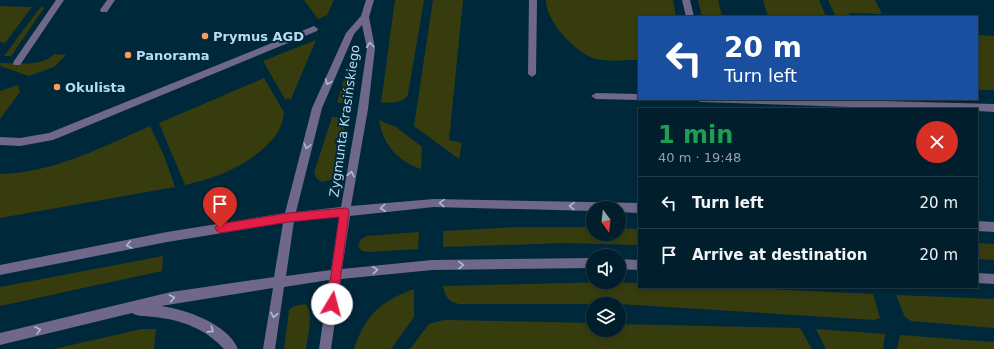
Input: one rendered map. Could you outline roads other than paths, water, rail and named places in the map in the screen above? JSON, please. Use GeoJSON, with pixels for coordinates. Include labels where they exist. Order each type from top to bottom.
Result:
{"type":"FeatureCollection","features":[{"type":"Feature","properties":{"kind":"street"},"geometry":{"type":"LineString","coordinates":[[17,63],[60,0]]}},
{"type":"Feature","properties":{"kind":"street"},"geometry":{"type":"LineString","coordinates":[[104,10],[111,0]]}},
{"type":"Feature","properties":{"kind":"street","name":"Zygmunta Krasińskiego"},"geometry":{"type":"LineString","coordinates":[[269,349],[289,217],[316,108],[350,33],[365,17],[370,0]]}},
{"type":"Feature","properties":{"kind":"street"},"geometry":{"type":"LineString","coordinates":[[532,74],[533,0]]}},
{"type":"Feature","properties":{"kind":"street"},"geometry":{"type":"LineString","coordinates":[[686,0],[690,16]]}},
{"type":"Feature","properties":{"kind":"street","name":"Zygmunta Krasińskiego"},"geometry":{"type":"LineString","coordinates":[[325,349],[345,212],[363,109],[371,48],[365,17]]}},
{"type":"Feature","properties":{"kind":"street"},"geometry":{"type":"LineString","coordinates":[[0,141],[20,142],[50,137],[314,29]]}},
{"type":"Feature","properties":{"kind":"street"},"geometry":{"type":"LineString","coordinates":[[596,96],[638,97]]}},
{"type":"Feature","properties":{"kind":"street"},"geometry":{"type":"LineString","coordinates":[[742,100],[994,108]]}},
{"type":"Feature","properties":{"kind":"street"},"geometry":{"type":"LineString","coordinates":[[0,270],[167,237],[289,217],[434,203],[638,208]]}},
{"type":"Feature","properties":{"kind":"street"},"geometry":{"type":"LineString","coordinates":[[978,226],[994,227]]}},
{"type":"Feature","properties":{"kind":"street"},"geometry":{"type":"LineString","coordinates":[[0,339],[171,298],[280,281],[432,265],[586,263]]}},
{"type":"Feature","properties":{"kind":"street"},"geometry":{"type":"LineString","coordinates":[[626,264],[638,265]]}},
{"type":"Feature","properties":{"kind":"street"},"geometry":{"type":"LineString","coordinates":[[978,278],[994,279]]}},
{"type":"Feature","properties":{"kind":"street"},"geometry":{"type":"LineString","coordinates":[[120,310],[148,310],[179,314],[203,324],[224,338],[232,349]]}},
{"type":"Feature","properties":{"kind":"place","name":"Prymus AGD"},"geometry":{"type":"Point","coordinates":[205,36]}},
{"type":"Feature","properties":{"kind":"place","name":"Panorama"},"geometry":{"type":"Point","coordinates":[128,55]}},
{"type":"Feature","properties":{"kind":"place","name":"Okulista"},"geometry":{"type":"Point","coordinates":[57,87]}}]}
